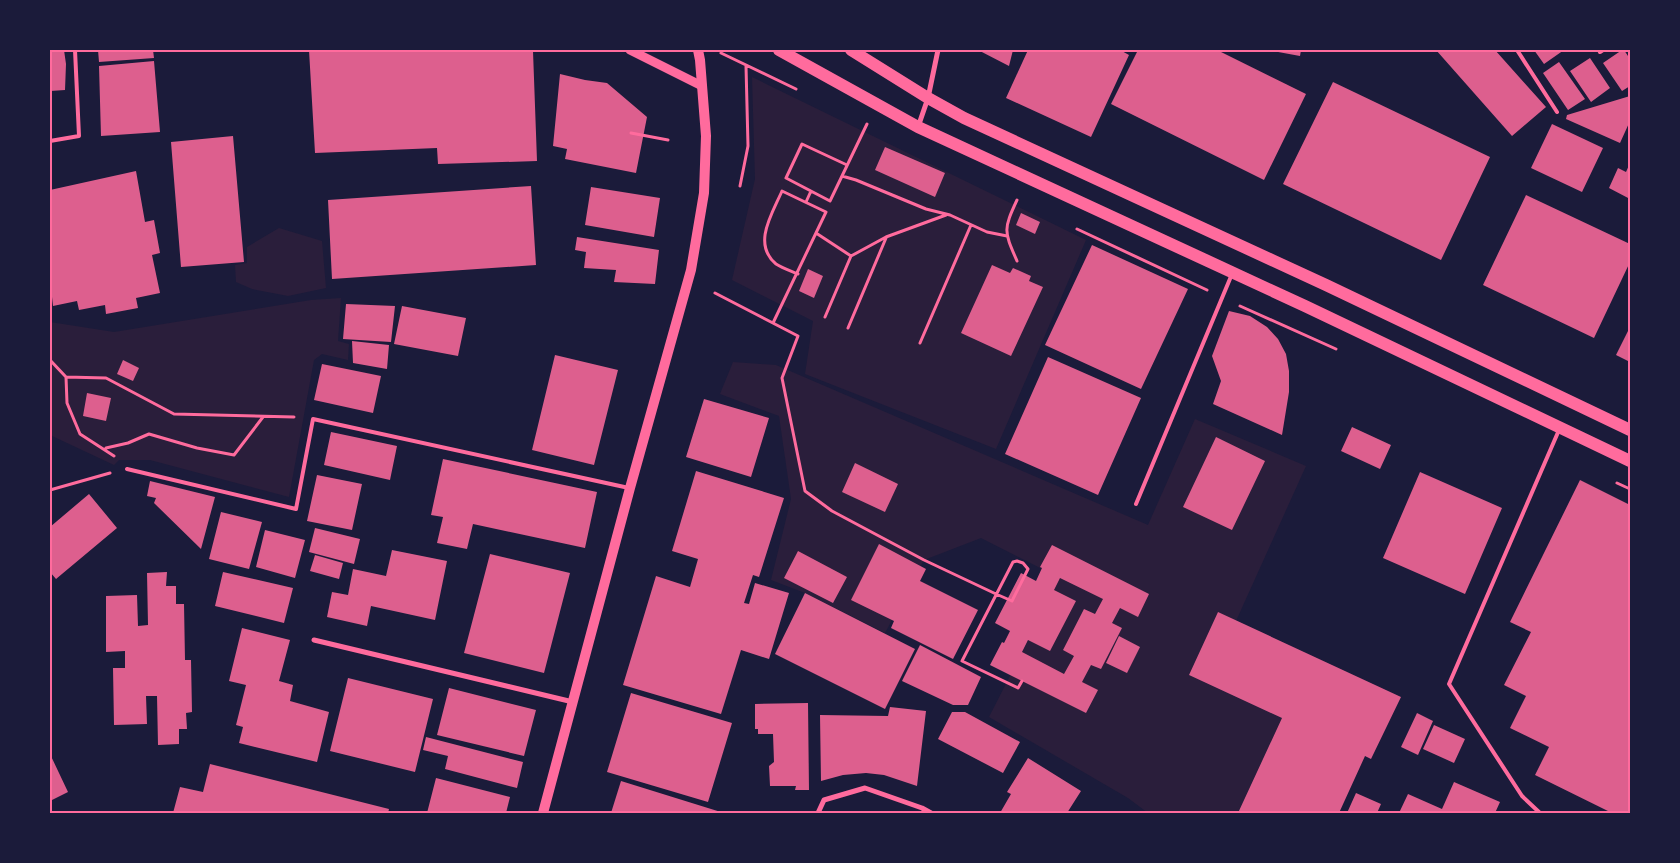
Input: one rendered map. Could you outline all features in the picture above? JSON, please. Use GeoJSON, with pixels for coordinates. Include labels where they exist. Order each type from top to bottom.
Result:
{"type":"FeatureCollection","features":[{"type":"Feature","properties":{"kind":"main road"},"geometry":{"type":"LineString","coordinates":[[543,813],[630,488],[692,270],[704,193],[706,136],[698,50]]}},
{"type":"Feature","properties":{"kind":"main road"},"geometry":{"type":"LineString","coordinates":[[779,50],[918,126],[1233,272],[1630,461]]}},
{"type":"Feature","properties":{"kind":"main road"},"geometry":{"type":"LineString","coordinates":[[851,50],[964,118],[1326,285],[1630,430]]}},
{"type":"Feature","properties":{"kind":"street"},"geometry":{"type":"LineString","coordinates":[[630,50],[702,86]]}},
{"type":"Feature","properties":{"kind":"street"},"geometry":{"type":"LineString","coordinates":[[918,126],[928,98],[938,50]]}},
{"type":"Feature","properties":{"kind":"street"},"geometry":{"type":"LineString","coordinates":[[314,640],[573,702]]}},
{"type":"Feature","properties":{"kind":"street"},"geometry":{"type":"LineString","coordinates":[[818,813],[824,800],[865,788],[931,813]]}},
{"type":"Feature","properties":{"kind":"lane"},"geometry":{"type":"LineString","coordinates":[[50,141],[79,136],[75,50]]}},
{"type":"Feature","properties":{"kind":"lane"},"geometry":{"type":"LineString","coordinates":[[1517,50],[1557,112]]}},
{"type":"Feature","properties":{"kind":"lane"},"geometry":{"type":"LineString","coordinates":[[1136,504],[1233,272]]}},
{"type":"Feature","properties":{"kind":"lane"},"geometry":{"type":"LineString","coordinates":[[127,468],[296,508],[313,419],[630,488]]}},
{"type":"Feature","properties":{"kind":"lane"},"geometry":{"type":"LineString","coordinates":[[1540,813],[1522,796],[1450,684],[1560,428]]}},
{"type":"Feature","properties":{"kind":"path"},"geometry":{"type":"LineString","coordinates":[[716,50],[758,71]]}},
{"type":"Feature","properties":{"kind":"path"},"geometry":{"type":"LineString","coordinates":[[740,186],[748,146],[746,66]]}},
{"type":"Feature","properties":{"kind":"path"},"geometry":{"type":"LineString","coordinates":[[847,165],[802,144],[786,178],[830,201],[868,123]]}},
{"type":"Feature","properties":{"kind":"path"},"geometry":{"type":"LineString","coordinates":[[631,133],[668,140]]}},
{"type":"Feature","properties":{"kind":"path"},"geometry":{"type":"LineString","coordinates":[[842,176],[987,232],[1007,236]]}},
{"type":"Feature","properties":{"kind":"path"},"geometry":{"type":"LineString","coordinates":[[806,202],[811,191]]}},
{"type":"Feature","properties":{"kind":"path"},"geometry":{"type":"LineString","coordinates":[[774,323],[798,274],[826,212],[782,192],[769,220],[763,244],[777,265],[798,274]]}},
{"type":"Feature","properties":{"kind":"path"},"geometry":{"type":"LineString","coordinates":[[1017,200],[1007,221],[1007,236],[1017,261]]}},
{"type":"Feature","properties":{"kind":"path"},"geometry":{"type":"LineString","coordinates":[[825,317],[851,256],[886,237],[946,215]]}},
{"type":"Feature","properties":{"kind":"path"},"geometry":{"type":"LineString","coordinates":[[920,343],[970,225]]}},
{"type":"Feature","properties":{"kind":"path"},"geometry":{"type":"LineString","coordinates":[[816,233],[851,256]]}},
{"type":"Feature","properties":{"kind":"path"},"geometry":{"type":"LineString","coordinates":[[848,328],[886,237]]}},
{"type":"Feature","properties":{"kind":"path"},"geometry":{"type":"LineString","coordinates":[[715,293],[798,336],[782,378],[805,491],[832,511],[924,560],[996,594],[1012,601],[1028,570],[1026,566],[1017,561],[1013,562],[996,594],[962,660],[1018,688],[1022,681]]}},
{"type":"Feature","properties":{"kind":"path"},"geometry":{"type":"LineString","coordinates":[[50,360],[66,377],[67,403],[80,434],[105,449],[128,443],[149,434],[197,448],[234,455],[262,417]]}},
{"type":"Feature","properties":{"kind":"path"},"geometry":{"type":"LineString","coordinates":[[66,377],[106,378],[174,414],[313,419]]}},
{"type":"Feature","properties":{"kind":"path"},"geometry":{"type":"LineString","coordinates":[[50,490],[127,468]]}},
{"type":"Feature","properties":{"kind":"shaded area"},"geometry":{"type":"Polygon","coordinates":[[[752,77],[1086,240],[996,449],[805,374],[813,321],[732,280],[755,179],[752,77]]]}},
{"type":"Feature","properties":{"kind":"shaded area"},"geometry":{"type":"Polygon","coordinates":[[[279,228],[322,241],[326,288],[288,296],[252,289],[236,282],[235,265],[247,263],[247,247],[279,228]]]}},
{"type":"Feature","properties":{"kind":"shaded area"},"geometry":{"type":"Polygon","coordinates":[[[341,298],[338,341],[349,344],[348,360],[322,354],[314,360],[289,497],[150,460],[119,460],[114,465],[50,435],[50,322],[114,332],[311,300],[341,298]]]}},
{"type":"Feature","properties":{"kind":"shaded area"},"geometry":{"type":"Polygon","coordinates":[[[733,362],[776,365],[1148,525],[1195,419],[1306,466],[1236,621],[1218,612],[1189,675],[1282,718],[1238,813],[1148,813],[1128,798],[989,717],[1060,578],[981,538],[924,560],[885,633],[805,593],[771,580],[791,499],[779,416],[720,394],[733,362]]]}},
{"type":"Feature","properties":{"kind":"building"},"geometry":{"type":"Polygon","coordinates":[[[50,50],[64,50],[66,64],[65,90],[50,91],[50,50]]]}},
{"type":"Feature","properties":{"kind":"building"},"geometry":{"type":"Polygon","coordinates":[[[98,50],[153,50],[154,58],[99,62],[98,50]]]}},
{"type":"Feature","properties":{"kind":"building"},"geometry":{"type":"Polygon","coordinates":[[[309,50],[533,51],[537,161],[438,164],[437,148],[315,153],[309,50]]]}},
{"type":"Feature","properties":{"kind":"building"},"geometry":{"type":"Polygon","coordinates":[[[978,50],[1013,50],[1009,66],[978,50]]]}},
{"type":"Feature","properties":{"kind":"building"},"geometry":{"type":"Polygon","coordinates":[[[1028,50],[1120,50],[1129,55],[1091,137],[1006,98],[1028,50]]]}},
{"type":"Feature","properties":{"kind":"building"},"geometry":{"type":"Polygon","coordinates":[[[1138,50],[1217,50],[1306,94],[1264,180],[1111,104],[1138,50]]]}},
{"type":"Feature","properties":{"kind":"building"},"geometry":{"type":"Polygon","coordinates":[[[1268,50],[1301,50],[1300,56],[1268,50]]]}},
{"type":"Feature","properties":{"kind":"building"},"geometry":{"type":"Polygon","coordinates":[[[1436,50],[1495,50],[1546,107],[1512,136],[1436,50]]]}},
{"type":"Feature","properties":{"kind":"building"},"geometry":{"type":"Polygon","coordinates":[[[1534,50],[1564,50],[1544,64],[1534,50]]]}},
{"type":"Feature","properties":{"kind":"building"},"geometry":{"type":"Polygon","coordinates":[[[1622,50],[1630,59],[1630,86],[1622,91],[1603,63],[1622,50]]]}},
{"type":"Feature","properties":{"kind":"building"},"geometry":{"type":"Polygon","coordinates":[[[1590,58],[1610,88],[1591,102],[1570,71],[1590,58]]]}},
{"type":"Feature","properties":{"kind":"building"},"geometry":{"type":"Polygon","coordinates":[[[154,61],[160,132],[101,136],[99,66],[154,61]]]}},
{"type":"Feature","properties":{"kind":"building"},"geometry":{"type":"Polygon","coordinates":[[[1559,62],[1585,99],[1568,110],[1543,73],[1559,62]]]}},
{"type":"Feature","properties":{"kind":"building"},"geometry":{"type":"Polygon","coordinates":[[[560,74],[607,83],[647,117],[636,173],[565,159],[567,149],[553,146],[560,74]]]}},
{"type":"Feature","properties":{"kind":"building"},"geometry":{"type":"Polygon","coordinates":[[[1333,82],[1490,157],[1441,260],[1283,184],[1333,82]]]}},
{"type":"Feature","properties":{"kind":"building"},"geometry":{"type":"Polygon","coordinates":[[[1630,96],[1630,121],[1620,143],[1566,119],[1567,115],[1630,96]]]}},
{"type":"Feature","properties":{"kind":"building"},"geometry":{"type":"Polygon","coordinates":[[[1552,124],[1603,148],[1582,192],[1531,168],[1552,124]]]}},
{"type":"Feature","properties":{"kind":"building"},"geometry":{"type":"Polygon","coordinates":[[[233,136],[244,262],[181,267],[171,142],[233,136]]]}},
{"type":"Feature","properties":{"kind":"building"},"geometry":{"type":"Polygon","coordinates":[[[885,147],[945,173],[935,197],[875,170],[885,147]]]}},
{"type":"Feature","properties":{"kind":"building"},"geometry":{"type":"Polygon","coordinates":[[[1630,163],[1630,199],[1609,188],[1618,168],[1626,172],[1630,163]]]}},
{"type":"Feature","properties":{"kind":"building"},"geometry":{"type":"Polygon","coordinates":[[[136,171],[145,222],[154,220],[160,253],[152,255],[160,293],[136,298],[138,308],[106,314],[105,305],[79,310],[77,301],[53,306],[52,297],[50,297],[50,190],[136,171]]]}},
{"type":"Feature","properties":{"kind":"building"},"geometry":{"type":"Polygon","coordinates":[[[531,186],[536,265],[332,279],[328,200],[531,186]]]}},
{"type":"Feature","properties":{"kind":"building"},"geometry":{"type":"Polygon","coordinates":[[[591,187],[660,198],[654,237],[585,225],[591,187]]]}},
{"type":"Feature","properties":{"kind":"building"},"geometry":{"type":"Polygon","coordinates":[[[1526,195],[1630,244],[1630,262],[1594,338],[1483,285],[1526,195]]]}},
{"type":"Feature","properties":{"kind":"building"},"geometry":{"type":"Polygon","coordinates":[[[1021,213],[1040,222],[1035,234],[1016,225],[1021,213]]]}},
{"type":"Feature","properties":{"kind":"building"},"geometry":{"type":"Polygon","coordinates":[[[577,237],[659,250],[655,284],[614,282],[616,270],[584,268],[586,252],[575,250],[577,237]]]}},
{"type":"Feature","properties":{"kind":"building"},"geometry":{"type":"Polygon","coordinates":[[[1092,245],[1188,289],[1141,389],[1045,345],[1092,245]]]}},
{"type":"Feature","properties":{"kind":"building"},"geometry":{"type":"Polygon","coordinates":[[[992,265],[1010,273],[1013,268],[1031,276],[1029,281],[1043,287],[1011,356],[961,333],[992,265]]]}},
{"type":"Feature","properties":{"kind":"building"},"geometry":{"type":"Polygon","coordinates":[[[808,269],[823,276],[814,298],[799,291],[808,269]]]}},
{"type":"Feature","properties":{"kind":"building"},"geometry":{"type":"Polygon","coordinates":[[[346,304],[395,306],[391,342],[343,339],[346,304]]]}},
{"type":"Feature","properties":{"kind":"building"},"geometry":{"type":"Polygon","coordinates":[[[402,306],[466,318],[458,356],[394,344],[402,306]]]}},
{"type":"Feature","properties":{"kind":"building"},"geometry":{"type":"Polygon","coordinates":[[[1229,311],[1250,316],[1267,327],[1278,339],[1286,354],[1289,371],[1289,392],[1282,435],[1213,404],[1221,381],[1212,356],[1229,311]]]}},
{"type":"Feature","properties":{"kind":"building"},"geometry":{"type":"Polygon","coordinates":[[[1630,327],[1630,362],[1616,355],[1630,327]]]}},
{"type":"Feature","properties":{"kind":"building"},"geometry":{"type":"Polygon","coordinates":[[[352,341],[389,345],[387,369],[353,363],[352,341]]]}},
{"type":"Feature","properties":{"kind":"building"},"geometry":{"type":"Polygon","coordinates":[[[555,355],[618,370],[594,465],[532,450],[555,355]]]}},
{"type":"Feature","properties":{"kind":"building"},"geometry":{"type":"Polygon","coordinates":[[[1048,357],[1141,398],[1098,495],[1005,454],[1048,357]]]}},
{"type":"Feature","properties":{"kind":"building"},"geometry":{"type":"Polygon","coordinates":[[[123,360],[139,368],[133,381],[117,374],[123,360]]]}},
{"type":"Feature","properties":{"kind":"building"},"geometry":{"type":"Polygon","coordinates":[[[322,364],[381,376],[373,413],[314,400],[322,364]]]}},
{"type":"Feature","properties":{"kind":"building"},"geometry":{"type":"Polygon","coordinates":[[[87,393],[111,398],[106,421],[83,416],[87,393]]]}},
{"type":"Feature","properties":{"kind":"building"},"geometry":{"type":"Polygon","coordinates":[[[704,399],[769,418],[751,477],[686,457],[704,399]]]}},
{"type":"Feature","properties":{"kind":"building"},"geometry":{"type":"Polygon","coordinates":[[[1352,427],[1391,445],[1380,469],[1341,451],[1352,427]]]}},
{"type":"Feature","properties":{"kind":"building"},"geometry":{"type":"Polygon","coordinates":[[[331,432],[397,446],[390,480],[324,465],[331,432]]]}},
{"type":"Feature","properties":{"kind":"building"},"geometry":{"type":"Polygon","coordinates":[[[1216,437],[1265,461],[1232,530],[1183,507],[1216,437]]]}},
{"type":"Feature","properties":{"kind":"building"},"geometry":{"type":"Polygon","coordinates":[[[443,459],[597,492],[585,548],[473,524],[467,549],[437,543],[443,517],[431,515],[443,459]]]}},
{"type":"Feature","properties":{"kind":"building"},"geometry":{"type":"Polygon","coordinates":[[[855,463],[898,484],[885,512],[842,492],[855,463]]]}},
{"type":"Feature","properties":{"kind":"building"},"geometry":{"type":"Polygon","coordinates":[[[696,471],[784,498],[759,577],[753,575],[744,603],[749,604],[755,583],[789,593],[769,659],[741,650],[721,714],[623,685],[656,576],[690,587],[698,559],[672,551],[696,471]]]}},
{"type":"Feature","properties":{"kind":"building"},"geometry":{"type":"Polygon","coordinates":[[[1420,472],[1502,508],[1465,594],[1383,558],[1420,472]]]}},
{"type":"Feature","properties":{"kind":"building"},"geometry":{"type":"Polygon","coordinates":[[[317,475],[362,484],[352,530],[307,521],[317,475]]]}},
{"type":"Feature","properties":{"kind":"building"},"geometry":{"type":"Polygon","coordinates":[[[1580,480],[1630,505],[1630,813],[1612,813],[1535,775],[1549,747],[1510,728],[1526,696],[1504,685],[1531,632],[1510,622],[1580,480]]]}},
{"type":"Feature","properties":{"kind":"building"},"geometry":{"type":"Polygon","coordinates":[[[150,481],[215,497],[201,549],[154,503],[156,498],[147,496],[150,481]]]}},
{"type":"Feature","properties":{"kind":"building"},"geometry":{"type":"Polygon","coordinates":[[[89,494],[117,528],[56,579],[50,572],[50,527],[89,494]]]}},
{"type":"Feature","properties":{"kind":"building"},"geometry":{"type":"Polygon","coordinates":[[[221,512],[262,522],[249,569],[209,559],[221,512]]]}},
{"type":"Feature","properties":{"kind":"building"},"geometry":{"type":"Polygon","coordinates":[[[315,528],[360,539],[354,564],[309,552],[315,528]]]}},
{"type":"Feature","properties":{"kind":"building"},"geometry":{"type":"Polygon","coordinates":[[[265,530],[305,540],[295,578],[256,567],[265,530]]]}},
{"type":"Feature","properties":{"kind":"building"},"geometry":{"type":"Polygon","coordinates":[[[879,544],[926,569],[920,581],[978,610],[953,659],[891,628],[894,621],[851,600],[879,544]]]}},
{"type":"Feature","properties":{"kind":"building"},"geometry":{"type":"Polygon","coordinates":[[[1052,545],[1149,594],[1138,617],[1120,608],[1112,623],[1122,628],[1101,669],[1091,665],[1082,682],[1098,690],[1086,713],[990,665],[1010,631],[995,623],[1021,573],[1036,581],[1042,568],[1040,567],[1052,545]],[[1060,578],[1054,590],[1076,601],[1050,651],[1028,640],[1022,652],[1064,674],[1074,656],[1063,650],[1084,609],[1095,614],[1103,599],[1060,578]]]}},
{"type":"Feature","properties":{"kind":"building"},"geometry":{"type":"Polygon","coordinates":[[[392,550],[447,561],[435,620],[371,606],[367,626],[327,617],[332,592],[348,595],[353,569],[386,576],[392,550]]]}},
{"type":"Feature","properties":{"kind":"building"},"geometry":{"type":"Polygon","coordinates":[[[798,551],[847,577],[833,603],[784,578],[798,551]]]}},
{"type":"Feature","properties":{"kind":"building"},"geometry":{"type":"Polygon","coordinates":[[[490,554],[570,573],[544,673],[464,653],[490,554]]]}},
{"type":"Feature","properties":{"kind":"building"},"geometry":{"type":"Polygon","coordinates":[[[315,555],[343,563],[339,579],[310,571],[315,555]]]}},
{"type":"Feature","properties":{"kind":"building"},"geometry":{"type":"Polygon","coordinates":[[[167,572],[166,586],[176,586],[176,604],[184,604],[185,660],[191,660],[192,712],[186,713],[187,729],[179,729],[179,744],[158,745],[157,696],[146,696],[147,724],[114,725],[113,668],[125,668],[125,651],[106,652],[106,596],[137,595],[138,626],[148,625],[147,573],[167,572]]]}},
{"type":"Feature","properties":{"kind":"building"},"geometry":{"type":"Polygon","coordinates":[[[223,572],[293,588],[284,623],[215,606],[223,572]]]}},
{"type":"Feature","properties":{"kind":"building"},"geometry":{"type":"Polygon","coordinates":[[[805,593],[915,649],[885,709],[775,654],[805,593]]]}},
{"type":"Feature","properties":{"kind":"building"},"geometry":{"type":"Polygon","coordinates":[[[1218,612],[1401,697],[1371,759],[1365,756],[1339,813],[1238,813],[1282,718],[1189,675],[1218,612]]]}},
{"type":"Feature","properties":{"kind":"building"},"geometry":{"type":"Polygon","coordinates":[[[242,628],[290,640],[279,681],[293,685],[290,701],[329,712],[317,762],[239,743],[243,727],[236,725],[246,685],[229,681],[242,628]]]}},
{"type":"Feature","properties":{"kind":"building"},"geometry":{"type":"Polygon","coordinates":[[[1119,636],[1140,647],[1127,673],[1106,663],[1119,636]]]}},
{"type":"Feature","properties":{"kind":"building"},"geometry":{"type":"Polygon","coordinates":[[[920,645],[981,677],[968,705],[953,705],[902,681],[920,645]]]}},
{"type":"Feature","properties":{"kind":"building"},"geometry":{"type":"Polygon","coordinates":[[[348,678],[433,699],[415,772],[330,751],[348,678]]]}},
{"type":"Feature","properties":{"kind":"building"},"geometry":{"type":"Polygon","coordinates":[[[449,688],[536,710],[524,756],[437,735],[449,688]]]}},
{"type":"Feature","properties":{"kind":"building"},"geometry":{"type":"Polygon","coordinates":[[[631,693],[732,723],[708,802],[607,772],[631,693]]]}},
{"type":"Feature","properties":{"kind":"building"},"geometry":{"type":"Polygon","coordinates":[[[808,703],[809,790],[795,790],[796,786],[770,786],[769,766],[774,762],[773,734],[758,734],[758,729],[755,729],[755,704],[808,703]]]}},
{"type":"Feature","properties":{"kind":"building"},"geometry":{"type":"Polygon","coordinates":[[[890,707],[926,711],[917,786],[884,775],[866,773],[843,775],[821,781],[820,715],[888,716],[890,707]]]}},
{"type":"Feature","properties":{"kind":"building"},"geometry":{"type":"Polygon","coordinates":[[[952,712],[965,712],[1020,742],[1003,773],[938,739],[952,712]]]}},
{"type":"Feature","properties":{"kind":"building"},"geometry":{"type":"Polygon","coordinates":[[[1417,713],[1433,721],[1418,755],[1401,747],[1417,713]]]}},
{"type":"Feature","properties":{"kind":"building"},"geometry":{"type":"Polygon","coordinates":[[[1434,725],[1465,739],[1454,763],[1423,749],[1434,725]]]}},
{"type":"Feature","properties":{"kind":"building"},"geometry":{"type":"Polygon","coordinates":[[[426,737],[523,762],[517,788],[445,769],[448,756],[423,750],[426,737]]]}},
{"type":"Feature","properties":{"kind":"building"},"geometry":{"type":"Polygon","coordinates":[[[50,754],[68,792],[50,801],[50,754]]]}},
{"type":"Feature","properties":{"kind":"building"},"geometry":{"type":"Polygon","coordinates":[[[1028,758],[1081,791],[1067,813],[1000,813],[1011,794],[1007,792],[1028,758]]]}},
{"type":"Feature","properties":{"kind":"building"},"geometry":{"type":"Polygon","coordinates":[[[210,764],[389,809],[388,813],[173,813],[180,787],[203,792],[210,764]]]}},
{"type":"Feature","properties":{"kind":"building"},"geometry":{"type":"Polygon","coordinates":[[[436,778],[510,797],[506,813],[427,813],[436,778]]]}},
{"type":"Feature","properties":{"kind":"building"},"geometry":{"type":"Polygon","coordinates":[[[621,781],[724,813],[611,813],[621,781]]]}},
{"type":"Feature","properties":{"kind":"building"},"geometry":{"type":"Polygon","coordinates":[[[1454,782],[1500,802],[1495,813],[1399,813],[1408,794],[1442,809],[1454,782]]]}},
{"type":"Feature","properties":{"kind":"building"},"geometry":{"type":"Polygon","coordinates":[[[1356,793],[1381,804],[1377,813],[1347,813],[1356,793]]]}}]}
